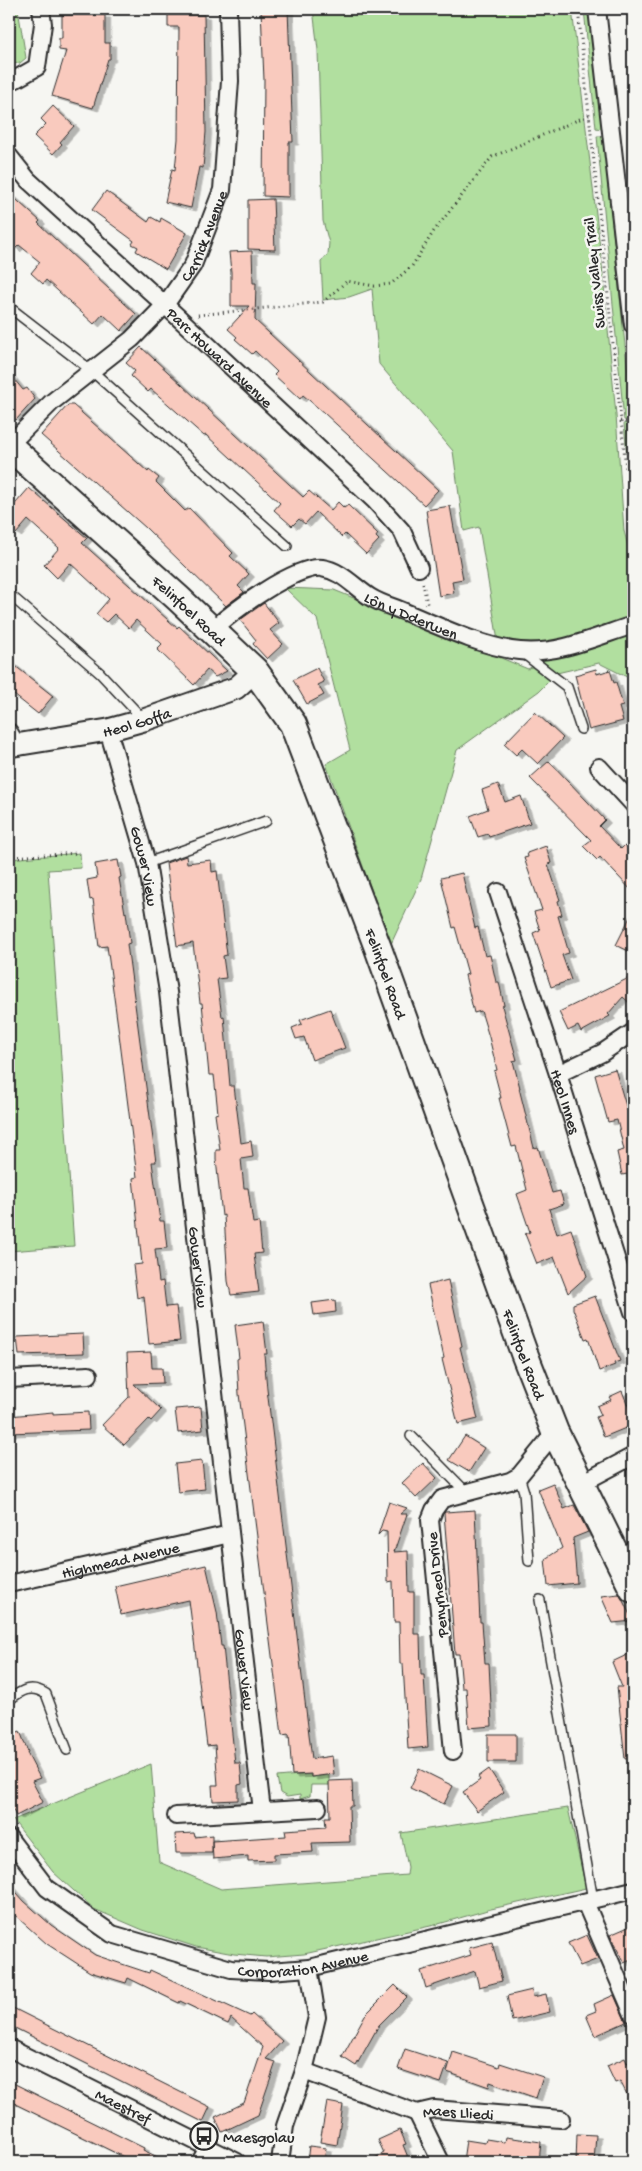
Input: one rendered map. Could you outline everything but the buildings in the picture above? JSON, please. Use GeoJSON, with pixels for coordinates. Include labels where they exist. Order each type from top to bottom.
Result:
{"type":"FeatureCollection","features":[{"type":"Feature","properties":{"kind":"main road","name":"Felinfoel Road"},"geometry":{"type":"LineString","coordinates":[[9,446],[255,671],[293,724],[378,948],[524,1354],[555,1432],[633,1589]]}},
{"type":"Feature","properties":{"kind":"street"},"geometry":{"type":"LineString","coordinates":[[9,80],[16,79],[37,67],[43,24],[42,9]]}},
{"type":"Feature","properties":{"kind":"street","name":"Carrick Avenue"},"geometry":{"type":"LineString","coordinates":[[9,446],[52,402],[132,340],[165,305],[193,265],[222,190],[230,81],[228,9]]}},
{"type":"Feature","properties":{"kind":"street"},"geometry":{"type":"LineString","coordinates":[[597,9],[633,325]]}},
{"type":"Feature","properties":{"kind":"street","name":"Parc Howard Avenue"},"geometry":{"type":"LineString","coordinates":[[9,156],[28,180],[375,501],[402,531],[419,568]]}},
{"type":"Feature","properties":{"kind":"street","name":"Lôn y Dderwen"},"geometry":{"type":"LineString","coordinates":[[212,631],[239,606],[302,571],[321,568],[338,573],[371,598],[427,622],[496,646],[521,652],[554,649],[633,625]]}},
{"type":"Feature","properties":{"kind":"street","name":"Heol Goffa"},"geometry":{"type":"LineString","coordinates":[[11,741],[108,730],[144,720],[236,688],[255,671]]}},
{"type":"Feature","properties":{"kind":"street","name":"Gower View"},"geometry":{"type":"LineString","coordinates":[[108,730],[147,863],[168,992],[262,1811]]}},
{"type":"Feature","properties":{"kind":"street"},"geometry":{"type":"LineString","coordinates":[[599,767],[633,804]]}},
{"type":"Feature","properties":{"kind":"street","name":"Heol Innes"},"geometry":{"type":"LineString","coordinates":[[498,892],[633,1312]]}},
{"type":"Feature","properties":{"kind":"street"},"geometry":{"type":"LineString","coordinates":[[558,1074],[602,1052],[633,1032]]}},
{"type":"Feature","properties":{"kind":"street"},"geometry":{"type":"LineString","coordinates":[[9,1379],[89,1375]]}},
{"type":"Feature","properties":{"kind":"street","name":"Penyrheol Drive"},"geometry":{"type":"LineString","coordinates":[[454,1751],[430,1520],[442,1499],[510,1481],[519,1476],[555,1432]]}},
{"type":"Feature","properties":{"kind":"street"},"geometry":{"type":"LineString","coordinates":[[580,1484],[633,1456]]}},
{"type":"Feature","properties":{"kind":"street","name":"Highmead Avenue"},"geometry":{"type":"LineString","coordinates":[[9,1584],[230,1534]]}},
{"type":"Feature","properties":{"kind":"street"},"geometry":{"type":"LineString","coordinates":[[176,1816],[318,1808]]}},
{"type":"Feature","properties":{"kind":"street","name":"Corporation Avenue"},"geometry":{"type":"LineString","coordinates":[[9,1838],[47,1888],[112,1934],[231,1969],[269,1971],[309,1968],[633,1890]]}},
{"type":"Feature","properties":{"kind":"street"},"geometry":{"type":"LineString","coordinates":[[589,1900],[633,2014]]}},
{"type":"Feature","properties":{"kind":"street"},"geometry":{"type":"LineString","coordinates":[[280,2162],[285,2126],[304,2071],[317,2017],[309,1968]]}},
{"type":"Feature","properties":{"kind":"street","name":"Maestref"},"geometry":{"type":"LineString","coordinates":[[9,2048],[237,2162]]}},
{"type":"Feature","properties":{"kind":"street","name":"Maes Lliedi"},"geometry":{"type":"LineString","coordinates":[[304,2071],[417,2112],[434,2109],[561,2119]]}},
{"type":"Feature","properties":{"kind":"street"},"geometry":{"type":"LineString","coordinates":[[417,2112],[441,2162]]}},
{"type":"Feature","properties":{"kind":"street"},"geometry":{"type":"LineString","coordinates":[[200,2162],[208,2148]]}},
{"type":"Feature","properties":{"kind":"lane"},"geometry":{"type":"LineString","coordinates":[[9,307],[92,371],[288,546]]}},
{"type":"Feature","properties":{"kind":"lane"},"geometry":{"type":"LineString","coordinates":[[9,594],[100,673],[144,720]]}},
{"type":"Feature","properties":{"kind":"lane"},"geometry":{"type":"LineString","coordinates":[[521,652],[566,687],[582,729]]}},
{"type":"Feature","properties":{"kind":"lane"},"geometry":{"type":"LineString","coordinates":[[147,863],[266,821]]}},
{"type":"Feature","properties":{"kind":"lane"},"geometry":{"type":"LineString","coordinates":[[411,1436],[467,1493]]}},
{"type":"Feature","properties":{"kind":"lane"},"geometry":{"type":"LineString","coordinates":[[519,1476],[524,1492],[529,1560]]}},
{"type":"Feature","properties":{"kind":"lane"},"geometry":{"type":"LineString","coordinates":[[540,1600],[589,1900]]}},
{"type":"Feature","properties":{"kind":"lane"},"geometry":{"type":"LineString","coordinates":[[9,1700],[21,1691],[29,1688],[39,1689],[46,1694],[67,1750]]}},
{"type":"Feature","properties":{"kind":"path","name":"Swiss Valley Trail"},"geometry":{"type":"LineString","coordinates":[[578,9],[633,535]]}},
{"type":"Feature","properties":{"kind":"path"},"geometry":{"type":"LineString","coordinates":[[185,324],[191,316],[323,302],[347,280],[374,286],[391,284],[412,266],[434,231],[492,157],[589,115]]}},
{"type":"Feature","properties":{"kind":"path"},"geometry":{"type":"LineString","coordinates":[[620,421],[633,423]]}},
{"type":"Feature","properties":{"kind":"path"},"geometry":{"type":"LineString","coordinates":[[419,568],[428,608],[427,622]]}},
{"type":"Feature","properties":{"kind":"path"},"geometry":{"type":"LineString","coordinates":[[9,856],[80,854]]}},
{"type":"Feature","properties":{"kind":"green space"},"geometry":{"type":"Polygon","coordinates":[[[9,9],[18,9],[26,58],[20,63],[9,64],[9,9]]]}},
{"type":"Feature","properties":{"kind":"green space"},"geometry":{"type":"Polygon","coordinates":[[[313,9],[572,9],[602,265],[616,415],[624,531],[633,564],[633,618],[563,643],[498,641],[479,527],[464,531],[453,451],[379,364],[372,289],[349,297],[323,300],[321,262],[328,254],[329,243],[323,221],[318,50],[313,9]]]}},
{"type":"Feature","properties":{"kind":"green space"},"geometry":{"type":"Polygon","coordinates":[[[584,9],[590,9],[602,129],[596,128],[584,9]]]}},
{"type":"Feature","properties":{"kind":"green space"},"geometry":{"type":"Polygon","coordinates":[[[597,136],[603,136],[633,421],[624,420],[597,136]]]}},
{"type":"Feature","properties":{"kind":"green space"},"geometry":{"type":"Polygon","coordinates":[[[624,423],[633,425],[633,517],[624,423]]]}},
{"type":"Feature","properties":{"kind":"green space"},"geometry":{"type":"Polygon","coordinates":[[[285,588],[334,590],[528,669],[547,658],[633,633],[633,680],[599,663],[557,673],[539,691],[457,750],[421,879],[391,944],[326,764],[350,750],[317,619],[285,588]]]}},
{"type":"Feature","properties":{"kind":"green space"},"geometry":{"type":"Polygon","coordinates":[[[80,853],[81,868],[48,870],[74,1246],[9,1251],[9,859],[80,853]]]}},
{"type":"Feature","properties":{"kind":"green space"},"geometry":{"type":"Polygon","coordinates":[[[151,1764],[159,1862],[221,1889],[407,1875],[408,1867],[401,1833],[568,1808],[586,1888],[491,1909],[435,1925],[304,1954],[266,1957],[234,1954],[196,1947],[143,1930],[94,1909],[53,1872],[13,1820],[151,1764]]]}},
{"type":"Feature","properties":{"kind":"green space"},"geometry":{"type":"Polygon","coordinates":[[[311,1774],[311,1777],[329,1775],[329,1785],[311,1785],[310,1796],[300,1799],[300,1795],[287,1797],[280,1793],[277,1777],[311,1774]]]}},
{"type":"Feature","properties":{"kind":"place","name":"Maesgolau"},"geometry":{"type":"Point","coordinates":[204,2136]}}]}
